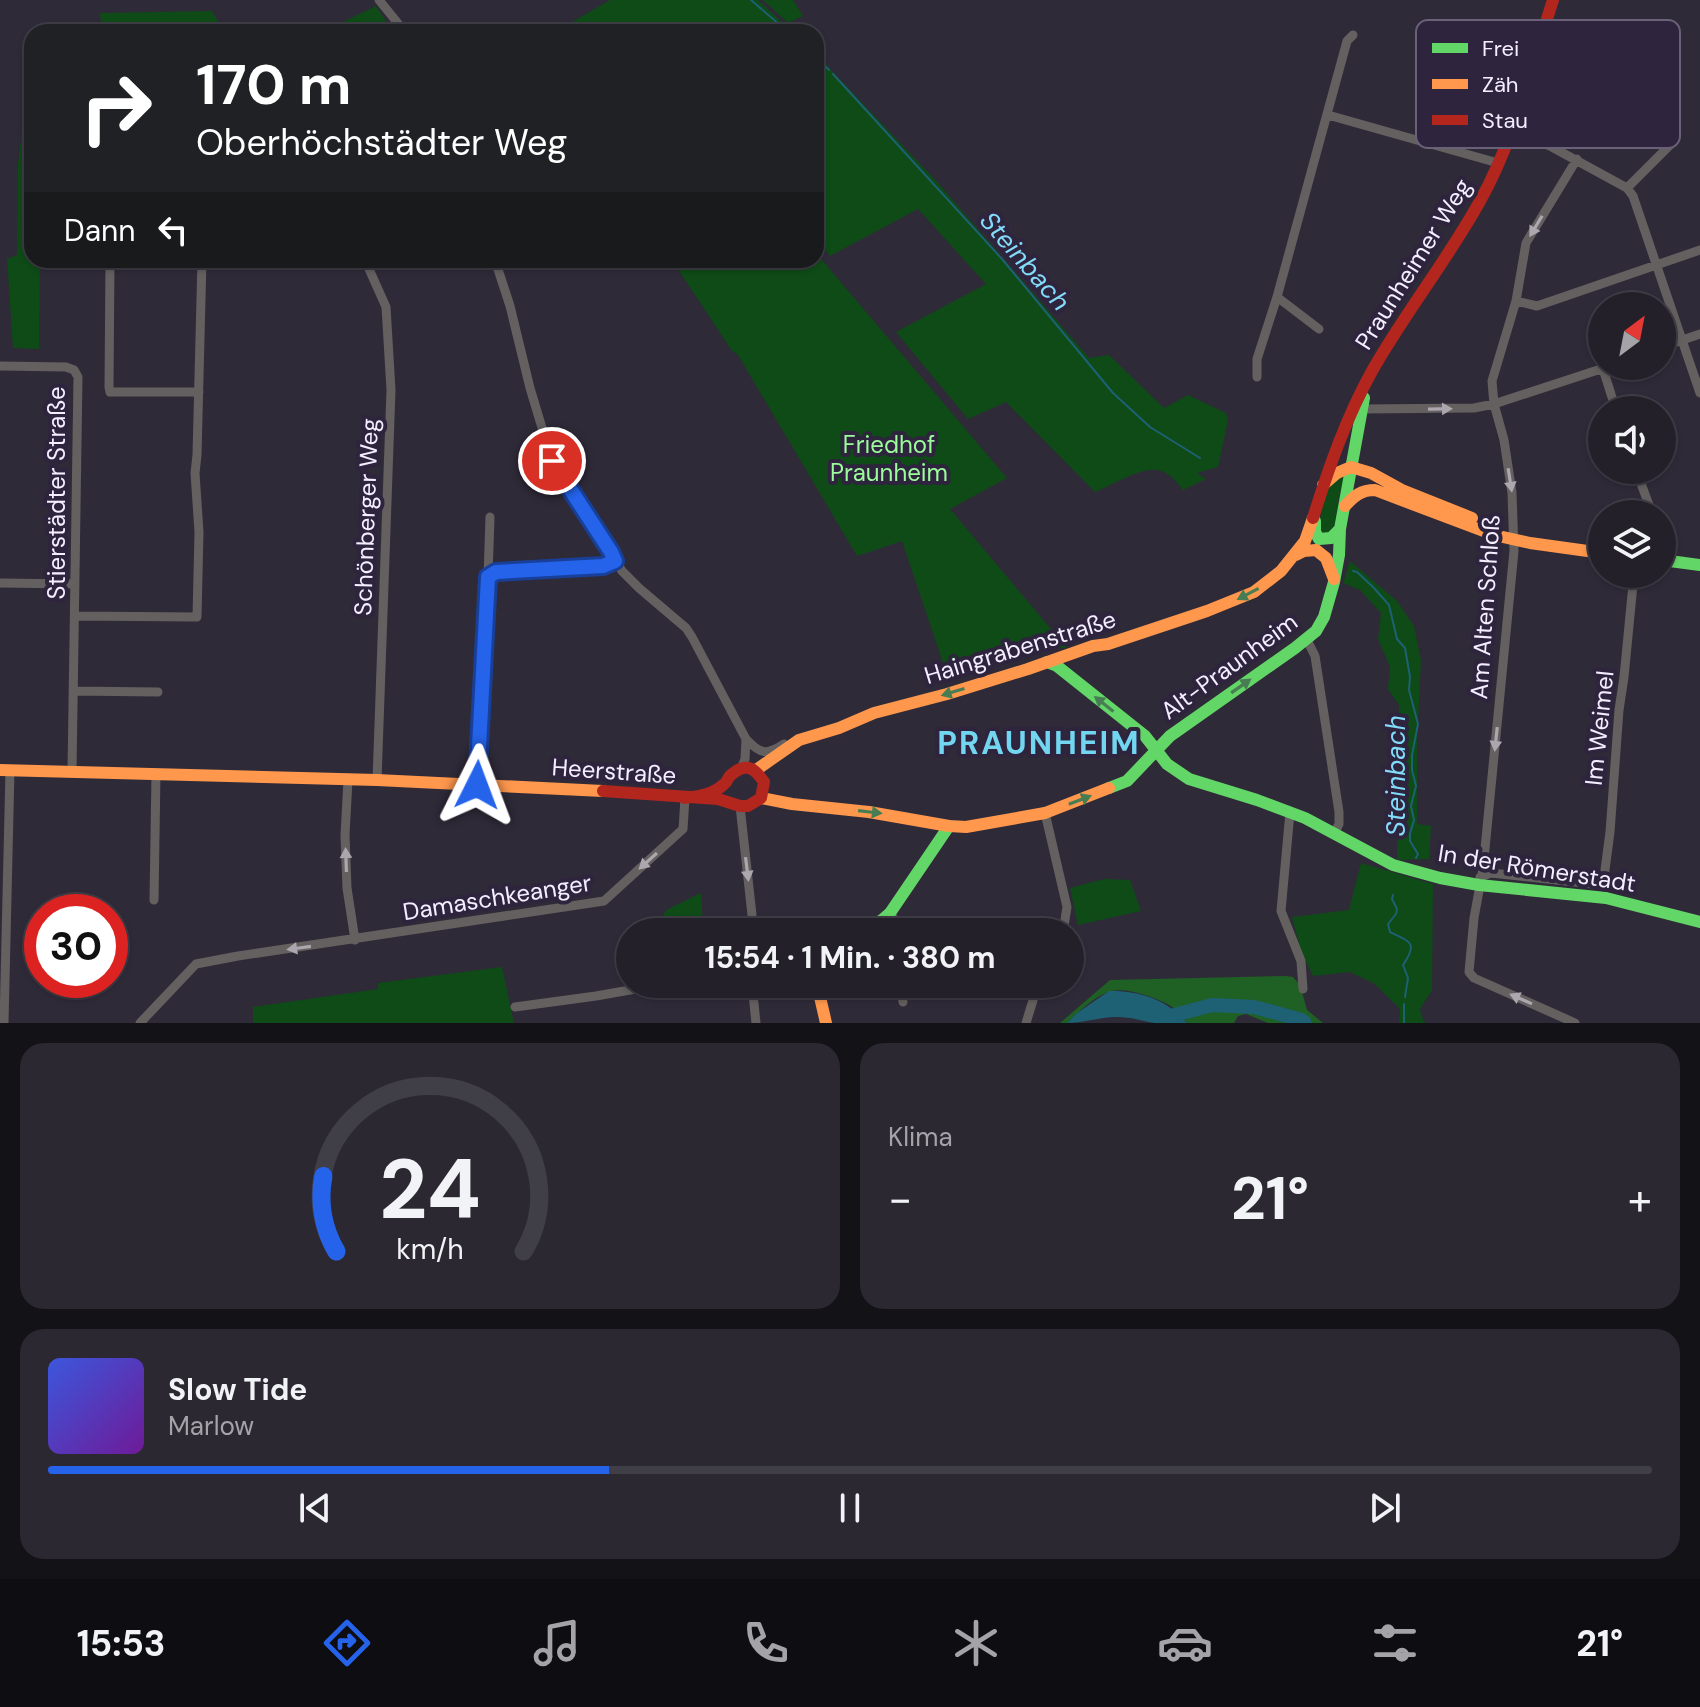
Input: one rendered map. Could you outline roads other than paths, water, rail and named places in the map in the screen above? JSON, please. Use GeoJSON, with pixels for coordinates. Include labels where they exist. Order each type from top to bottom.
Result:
{"type":"FeatureCollection","features":[{"type":"Feature","properties":{"kind":"main road","name":"Praunheimer Weg"},"geometry":{"type":"LineString","coordinates":[[1547,20],[1553,0]]}},
{"type":"Feature","properties":{"kind":"main road","name":"Praunheimer Weg"},"geometry":{"type":"LineString","coordinates":[[1292,559],[1305,541],[1322,486],[1366,383],[1481,200],[1504,148]]}},
{"type":"Feature","properties":{"kind":"main road","name":"Praunheimer Weg"},"geometry":{"type":"LineString","coordinates":[[1334,582],[1343,509],[1366,383]]}},
{"type":"Feature","properties":{"kind":"main road"},"geometry":{"type":"LineString","coordinates":[[1322,486],[1337,473],[1351,467],[1371,473],[1402,490],[1514,539]]}},
{"type":"Feature","properties":{"kind":"main road"},"geometry":{"type":"LineString","coordinates":[[1343,509],[1360,491],[1375,490],[1494,535],[1588,551]]}},
{"type":"Feature","properties":{"kind":"main road"},"geometry":{"type":"LineString","coordinates":[[1316,510],[1315,532],[1319,539],[1332,539],[1340,529]]}},
{"type":"Feature","properties":{"kind":"main road"},"geometry":{"type":"LineString","coordinates":[[1292,559],[1304,550],[1321,553],[1328,561],[1334,582]]}},
{"type":"Feature","properties":{"kind":"main road","name":"Haingrabenstraße"},"geometry":{"type":"LineString","coordinates":[[756,770],[799,740],[874,713],[947,694],[1238,600],[1268,582],[1292,559]]}},
{"type":"Feature","properties":{"kind":"main road"},"geometry":{"type":"LineString","coordinates":[[1676,562],[1700,565]]}},
{"type":"Feature","properties":{"kind":"main road","name":"Alt-Praunheim"},"geometry":{"type":"LineString","coordinates":[[949,826],[966,827],[1045,813],[1127,781],[1170,736],[1307,640],[1324,617],[1334,582]]}},
{"type":"Feature","properties":{"kind":"main road","name":"In der Römerstadt"},"geometry":{"type":"LineString","coordinates":[[1047,662],[1057,666],[1145,736],[1167,764],[1189,779],[1290,812],[1393,865],[1440,878],[1606,898],[1700,922]]}},
{"type":"Feature","properties":{"kind":"main road"},"geometry":{"type":"LineString","coordinates":[[685,798],[706,795],[724,785],[731,775],[741,769],[756,770],[764,782],[761,798],[748,806],[736,805],[724,792],[724,785]]}},
{"type":"Feature","properties":{"kind":"main road","name":"Heerstraße"},"geometry":{"type":"LineString","coordinates":[[5,770],[377,780],[596,790],[718,799],[736,805]]}},
{"type":"Feature","properties":{"kind":"main road"},"geometry":{"type":"LineString","coordinates":[[761,798],[949,826],[884,918]]}},
{"type":"Feature","properties":{"kind":"main road"},"geometry":{"type":"LineString","coordinates":[[820,998],[826,1023]]}},
{"type":"Feature","properties":{"kind":"street"},"geometry":{"type":"LineString","coordinates":[[379,0],[398,24]]}},
{"type":"Feature","properties":{"kind":"street"},"geometry":{"type":"LineString","coordinates":[[1257,377],[1257,359],[1347,41],[1353,35]]}},
{"type":"Feature","properties":{"kind":"street"},"geometry":{"type":"LineString","coordinates":[[1328,115],[1416,140]]}},
{"type":"Feature","properties":{"kind":"street"},"geometry":{"type":"LineString","coordinates":[[1445,148],[1498,163]]}},
{"type":"Feature","properties":{"kind":"street"},"geometry":{"type":"LineString","coordinates":[[1554,148],[1627,188],[1633,196],[1700,393]]}},
{"type":"Feature","properties":{"kind":"street"},"geometry":{"type":"LineString","coordinates":[[1627,188],[1667,148]]}},
{"type":"Feature","properties":{"kind":"street","name":"Am Alten Schloß"},"geometry":{"type":"LineString","coordinates":[[1575,1023],[1474,978],[1469,972],[1485,853],[1514,539],[1512,493],[1492,381],[1516,301],[1526,243],[1577,159]]}},
{"type":"Feature","properties":{"kind":"street"},"geometry":{"type":"LineString","coordinates":[[1516,301],[1537,306],[1700,250]]}},
{"type":"Feature","properties":{"kind":"street"},"geometry":{"type":"LineString","coordinates":[[110,268],[110,392],[199,392]]}},
{"type":"Feature","properties":{"kind":"street","name":"Stierstädter Straße"},"geometry":{"type":"LineString","coordinates":[[75,616],[197,617],[199,532],[195,473],[202,268]]}},
{"type":"Feature","properties":{"kind":"street","name":"Schönberger Weg"},"geometry":{"type":"LineString","coordinates":[[369,268],[386,307],[391,390],[377,780]]}},
{"type":"Feature","properties":{"kind":"street"},"geometry":{"type":"LineString","coordinates":[[498,268],[552,461],[615,561],[639,588],[686,628],[749,742],[756,770]]}},
{"type":"Feature","properties":{"kind":"street"},"geometry":{"type":"LineString","coordinates":[[1277,297],[1319,329]]}},
{"type":"Feature","properties":{"kind":"street"},"geometry":{"type":"LineString","coordinates":[[1676,342],[1700,334]]}},
{"type":"Feature","properties":{"kind":"street","name":"Stierstädter Straße"},"geometry":{"type":"LineString","coordinates":[[0,366],[66,367],[74,370],[78,377],[72,771]]}},
{"type":"Feature","properties":{"kind":"street"},"geometry":{"type":"LineString","coordinates":[[1362,409],[1474,408],[1588,373]]}},
{"type":"Feature","properties":{"kind":"street"},"geometry":{"type":"LineString","coordinates":[[477,785],[490,517]]}},
{"type":"Feature","properties":{"kind":"street"},"geometry":{"type":"LineString","coordinates":[[488,577],[496,572],[603,566],[615,561]]}},
{"type":"Feature","properties":{"kind":"street"},"geometry":{"type":"LineString","coordinates":[[0,583],[75,584]]}},
{"type":"Feature","properties":{"kind":"street","name":"Im Weimel"},"geometry":{"type":"LineString","coordinates":[[1603,885],[1633,588]]}},
{"type":"Feature","properties":{"kind":"street"},"geometry":{"type":"LineString","coordinates":[[1307,640],[1315,656],[1339,812],[1339,824],[1334,834]]}},
{"type":"Feature","properties":{"kind":"street"},"geometry":{"type":"LineString","coordinates":[[73,691],[158,692]]}},
{"type":"Feature","properties":{"kind":"street"},"geometry":{"type":"LineString","coordinates":[[749,742],[767,753],[788,741],[799,740]]}},
{"type":"Feature","properties":{"kind":"street"},"geometry":{"type":"LineString","coordinates":[[741,769],[749,742]]}},
{"type":"Feature","properties":{"kind":"street"},"geometry":{"type":"LineString","coordinates":[[4,1023],[5,770]]}},
{"type":"Feature","properties":{"kind":"street"},"geometry":{"type":"LineString","coordinates":[[154,900],[156,773]]}},
{"type":"Feature","properties":{"kind":"street"},"geometry":{"type":"LineString","coordinates":[[348,780],[345,835],[347,888],[355,940]]}},
{"type":"Feature","properties":{"kind":"street","name":"Damaschkeanger"},"geometry":{"type":"LineString","coordinates":[[140,1023],[196,964],[604,901],[683,829],[685,798]]}},
{"type":"Feature","properties":{"kind":"street"},"geometry":{"type":"LineString","coordinates":[[736,805],[751,918]]}},
{"type":"Feature","properties":{"kind":"street"},"geometry":{"type":"LineString","coordinates":[[1290,812],[1281,911],[1301,961],[1303,989]]}},
{"type":"Feature","properties":{"kind":"street"},"geometry":{"type":"LineString","coordinates":[[1045,813],[1067,907],[1065,918]]}},
{"type":"Feature","properties":{"kind":"street","name":"In der Römerstadt"},"geometry":{"type":"LineString","coordinates":[[1480,881],[1491,873],[1603,885]]}},
{"type":"Feature","properties":{"kind":"street"},"geometry":{"type":"LineString","coordinates":[[890,913],[894,918]]}},
{"type":"Feature","properties":{"kind":"street"},"geometry":{"type":"LineString","coordinates":[[515,1007],[616,991]]}},
{"type":"Feature","properties":{"kind":"street"},"geometry":{"type":"LineString","coordinates":[[753,998],[756,1023]]}},
{"type":"Feature","properties":{"kind":"street"},"geometry":{"type":"LineString","coordinates":[[903,998],[903,1002]]}},
{"type":"Feature","properties":{"kind":"street"},"geometry":{"type":"LineString","coordinates":[[1026,1023],[1034,998]]}},
{"type":"Feature","properties":{"kind":"water"},"geometry":{"type":"Polygon","coordinates":[[[1109,991],[1131,992],[1152,998],[1171,1008],[1187,1023],[1155,1023],[1117,1017],[1067,1023],[1109,991]]]}},
{"type":"Feature","properties":{"kind":"waterway","name":"Steinbach"},"geometry":{"type":"LineString","coordinates":[[751,0],[779,24]]}},
{"type":"Feature","properties":{"kind":"waterway","name":"Steinbach"},"geometry":{"type":"LineString","coordinates":[[824,65],[829,70]]}},
{"type":"Feature","properties":{"kind":"waterway","name":"Steinbach"},"geometry":{"type":"LineString","coordinates":[[833,74],[1002,259],[1113,393],[1150,427],[1200,458]]}},
{"type":"Feature","properties":{"kind":"waterway","name":"Steinbach"},"geometry":{"type":"LineString","coordinates":[[1353,571],[1389,605],[1397,639],[1405,648],[1409,690],[1418,724],[1412,755],[1416,786],[1411,806],[1414,820],[1410,834],[1410,841],[1418,854],[1416,858]]}},
{"type":"Feature","properties":{"kind":"waterway","name":"Steinbach"},"geometry":{"type":"LineString","coordinates":[[1393,895],[1397,909],[1388,924],[1390,932],[1407,941],[1411,948],[1403,965],[1408,978],[1405,997]]}},
{"type":"Feature","properties":{"kind":"waterway","name":"Steinbach"},"geometry":{"type":"LineString","coordinates":[[1404,1004],[1404,1023]]}},
{"type":"Feature","properties":{"kind":"waterway"},"geometry":{"type":"LineString","coordinates":[[1163,1016],[1212,1005],[1254,1007],[1305,1023]]}},
{"type":"Feature","properties":{"kind":"district","name":"PRAUNHEIM"},"geometry":{"type":"Point","coordinates":[1039,743]}},
{"type":"Feature","properties":{"kind":"park label","name":"Friedhof Praunheim"},"geometry":{"type":"Point","coordinates":[889,458]}}]}
